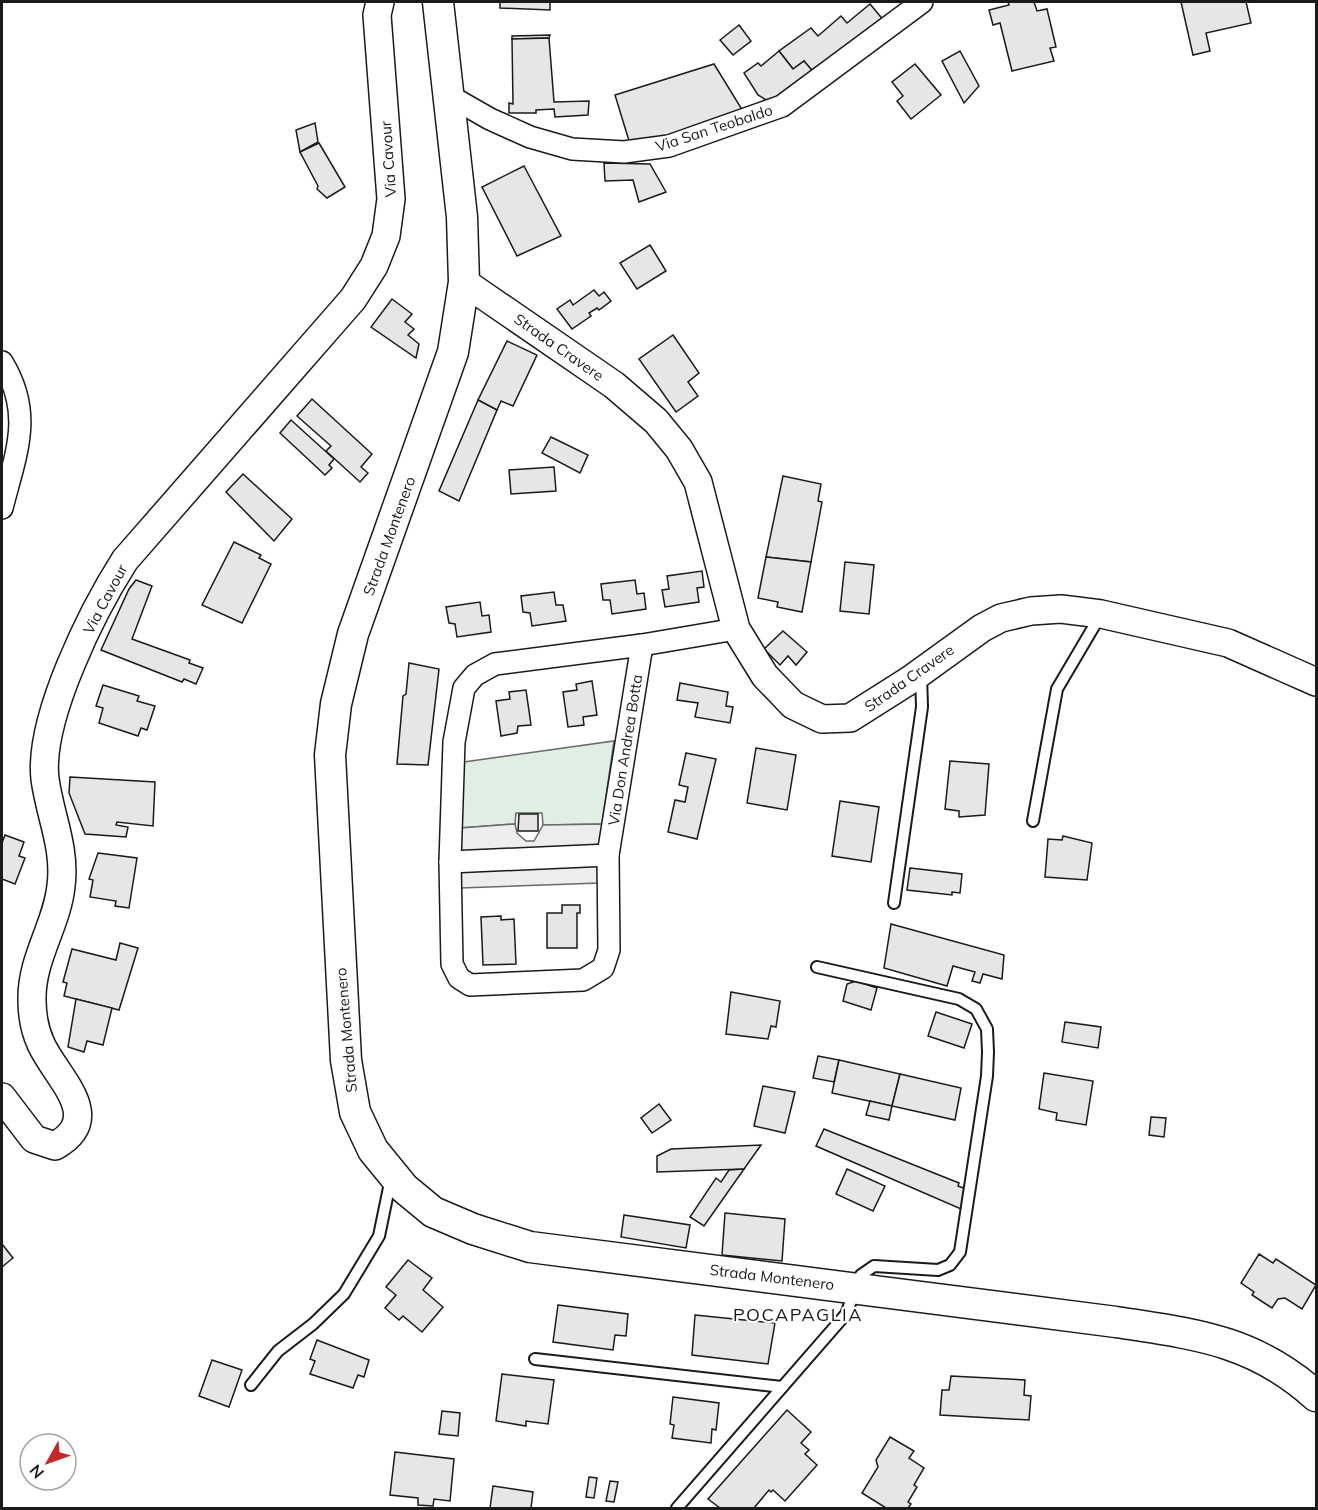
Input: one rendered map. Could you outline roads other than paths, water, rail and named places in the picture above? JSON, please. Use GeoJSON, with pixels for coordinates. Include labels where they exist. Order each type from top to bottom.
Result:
{"type":"FeatureCollection","features":[{"type":"Feature","properties":{"kind":"main road","name":"Strada Montenero"},"geometry":{"type":"LineString","coordinates":[[438,2],[462,217],[464,282],[453,351],[353,634],[336,704],[330,755],[346,1060],[355,1112],[373,1150],[392,1175],[433,1212],[473,1229],[530,1246],[1116,1322],[1226,1341],[1275,1364],[1317,1396]]}},
{"type":"Feature","properties":{"kind":"street","name":"Via Cavour"},"geometry":{"type":"LineString","coordinates":[[2,1097],[34,1139],[55,1146],[68,1138],[77,1127],[78,1114],[69,1089],[41,1044],[32,998],[37,961],[61,889],[63,861],[45,779],[45,749],[54,715],[76,654],[105,592],[125,560],[353,299],[374,266],[386,236],[391,199],[377,15],[380,2]]}},
{"type":"Feature","properties":{"kind":"street","name":"Via San Teobaldo"},"geometry":{"type":"LineString","coordinates":[[448,95],[489,119],[530,137],[572,149],[624,153],[669,146],[782,106],[922,2]]}},
{"type":"Feature","properties":{"kind":"street","name":"Strada Cravere"},"geometry":{"type":"LineString","coordinates":[[464,282],[614,385],[656,421],[679,449],[698,482],[736,629],[765,676],[793,705],[822,719],[850,718],[921,672],[961,641],[1001,618],[1031,611],[1061,609],[1101,614],[1228,643],[1317,682]]}},
{"type":"Feature","properties":{"kind":"street"},"geometry":{"type":"LineString","coordinates":[[2,362],[20,400],[20,434],[2,508]]}},
{"type":"Feature","properties":{"kind":"street","name":"Via Don Andrea Botta"},"geometry":{"type":"LineString","coordinates":[[642,645],[608,855],[609,950],[603,968],[583,980],[470,985],[459,978],[452,964],[450,862],[454,742],[464,688],[475,675],[495,664],[642,645],[736,629]]}},
{"type":"Feature","properties":{"kind":"street"},"geometry":{"type":"LineString","coordinates":[[450,862],[608,855]]}},
{"type":"Feature","properties":{"kind":"lane"},"geometry":{"type":"LineString","coordinates":[[1033,821],[1057,688],[1101,614]]}},
{"type":"Feature","properties":{"kind":"lane"},"geometry":{"type":"LineString","coordinates":[[894,903],[922,707],[921,672]]}},
{"type":"Feature","properties":{"kind":"lane"},"geometry":{"type":"LineString","coordinates":[[677,1509],[846,1314],[861,1275],[874,1266],[938,1270],[950,1265],[960,1252],[987,1076],[987,1029],[976,1009],[959,999],[817,967]]}},
{"type":"Feature","properties":{"kind":"lane"},"geometry":{"type":"LineString","coordinates":[[250,1385],[278,1351],[313,1324],[350,1284],[379,1236],[392,1175]]}},
{"type":"Feature","properties":{"kind":"lane"},"geometry":{"type":"LineString","coordinates":[[535,1359],[782,1388]]}},
{"type":"Feature","properties":{"kind":"district","name":"POCAPAGLIA"},"geometry":{"type":"Point","coordinates":[798,1314]}}]}
